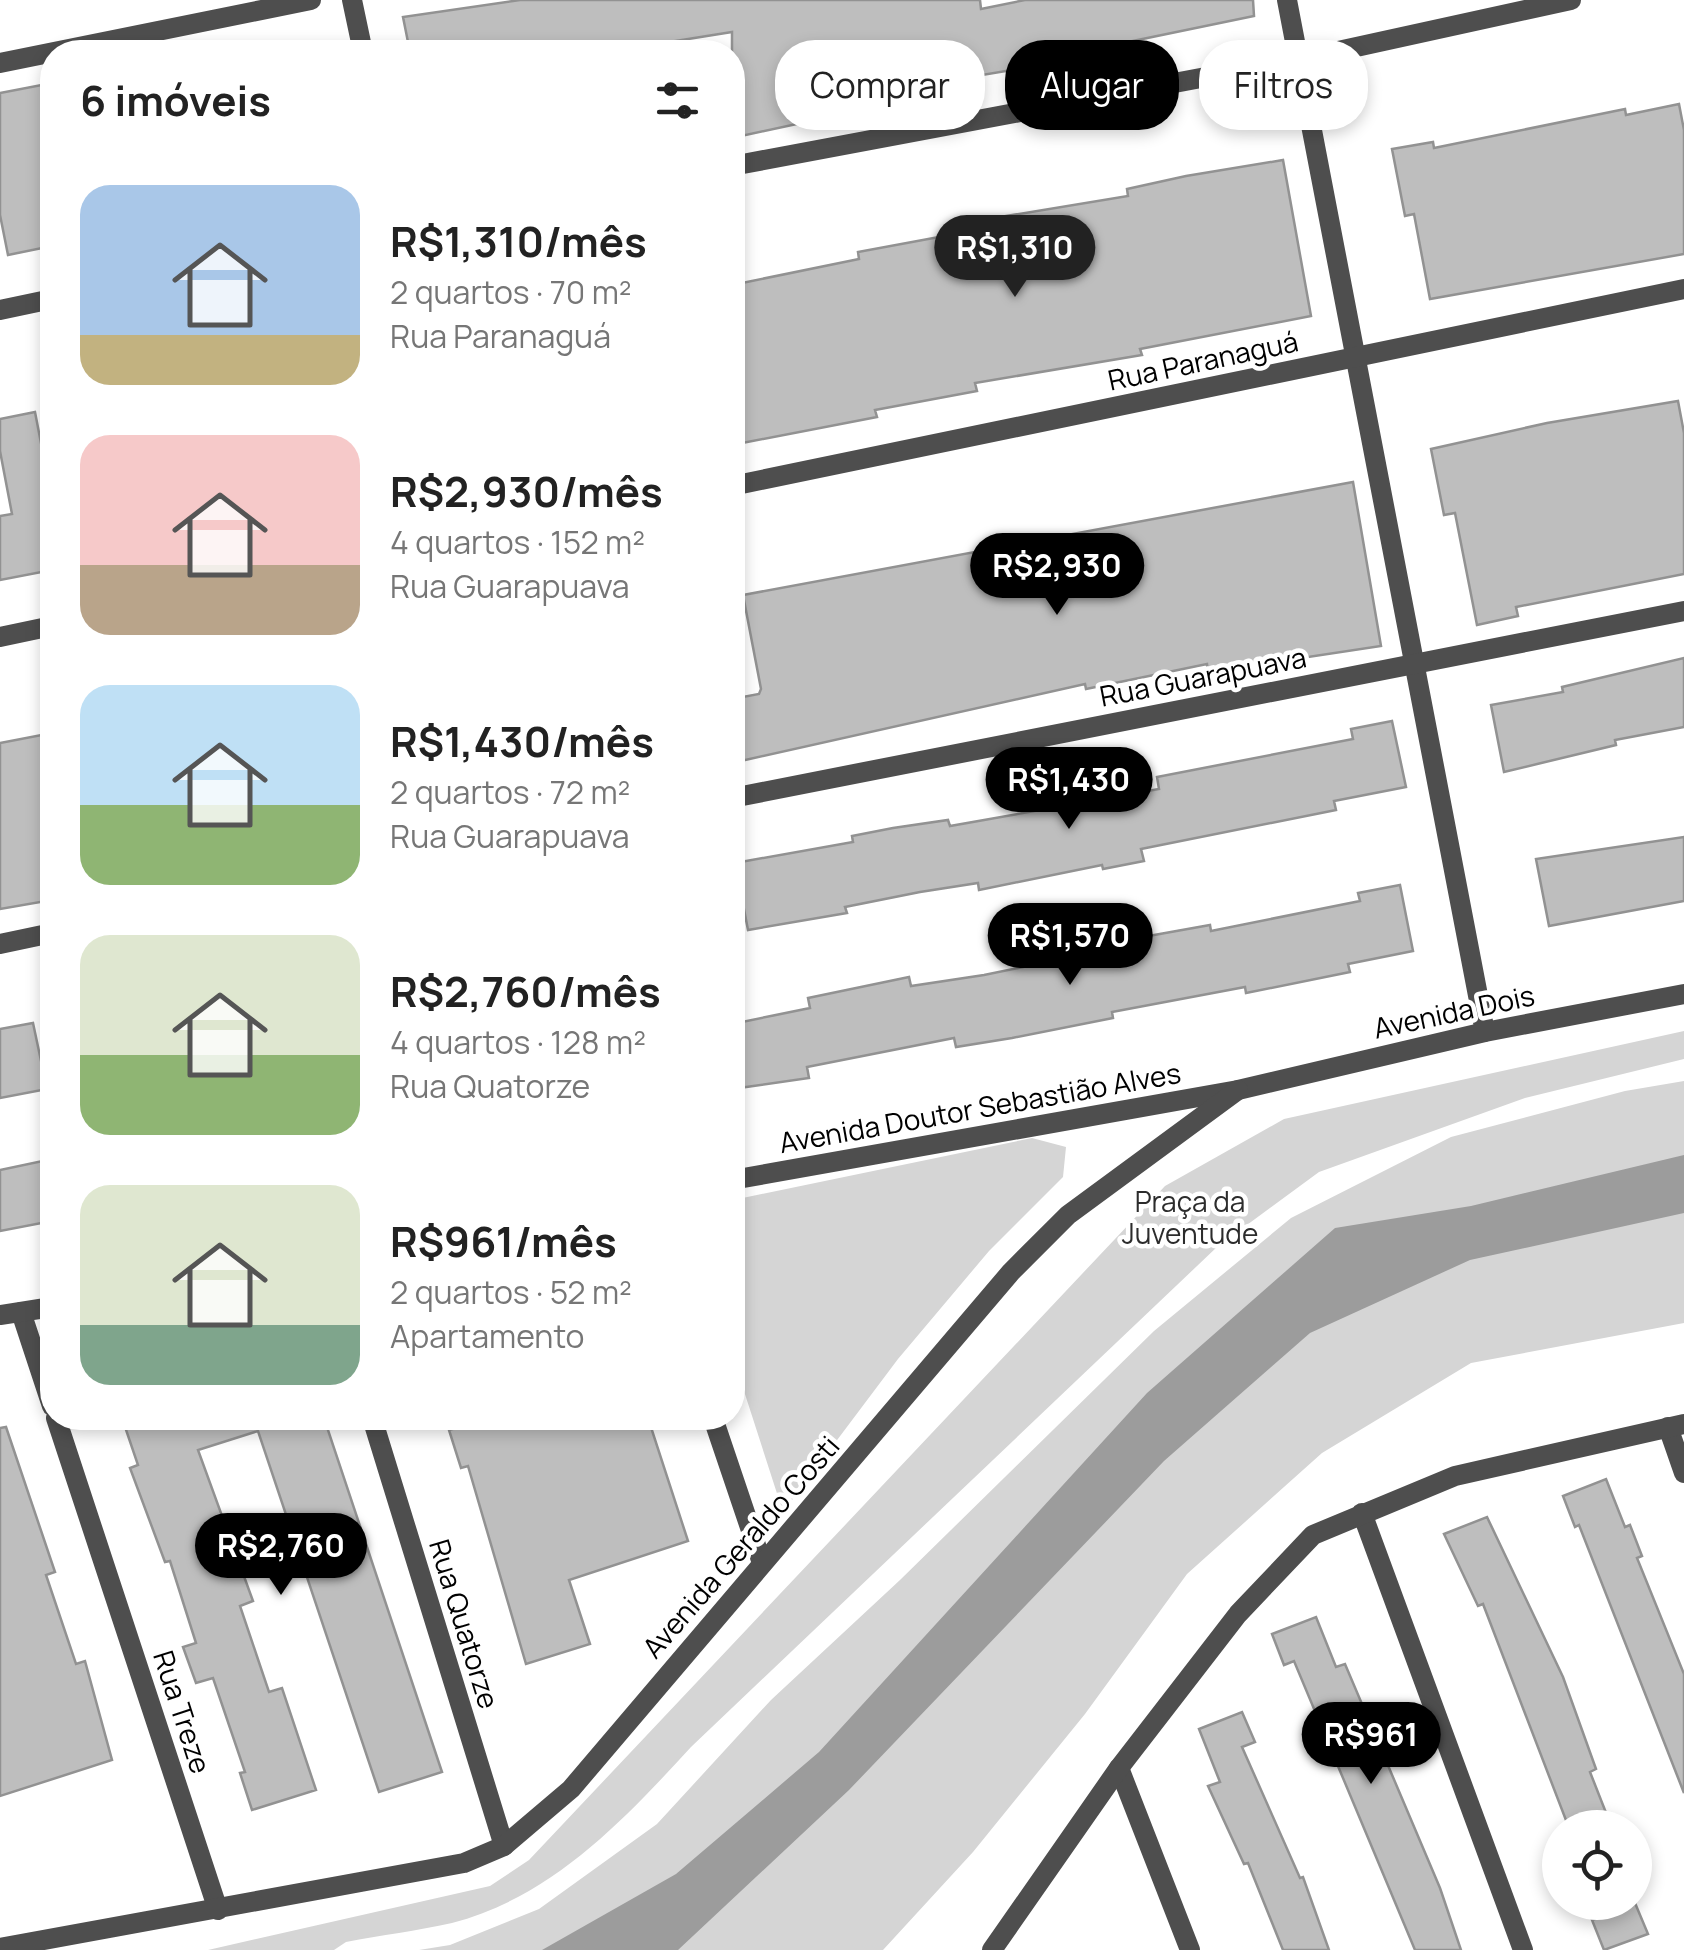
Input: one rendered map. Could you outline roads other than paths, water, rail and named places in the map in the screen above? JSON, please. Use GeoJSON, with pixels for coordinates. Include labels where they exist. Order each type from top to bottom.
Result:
{"type":"FeatureCollection","features":[{"type":"Feature","properties":{"kind":"street"},"geometry":{"type":"LineString","coordinates":[[110,40],[311,0]]}},
{"type":"Feature","properties":{"kind":"street"},"geometry":{"type":"LineString","coordinates":[[352,0],[360,40]]}},
{"type":"Feature","properties":{"kind":"street"},"geometry":{"type":"LineString","coordinates":[[1287,0],[1294,40]]}},
{"type":"Feature","properties":{"kind":"street"},"geometry":{"type":"LineString","coordinates":[[1368,44],[1571,0]]}},
{"type":"Feature","properties":{"kind":"street"},"geometry":{"type":"LineString","coordinates":[[0,62],[40,54]]}},
{"type":"Feature","properties":{"kind":"street"},"geometry":{"type":"LineString","coordinates":[[745,164],[1199,78]]}},
{"type":"Feature","properties":{"kind":"street"},"geometry":{"type":"LineString","coordinates":[[1311,130],[1485,1032]]}},
{"type":"Feature","properties":{"kind":"street","name":"Rua Paranaguá"},"geometry":{"type":"LineString","coordinates":[[745,483],[1684,289]]}},
{"type":"Feature","properties":{"kind":"street"},"geometry":{"type":"LineString","coordinates":[[0,310],[40,302]]}},
{"type":"Feature","properties":{"kind":"street","name":"Rua Guarapuava"},"geometry":{"type":"LineString","coordinates":[[745,795],[1684,611]]}},
{"type":"Feature","properties":{"kind":"street"},"geometry":{"type":"LineString","coordinates":[[0,637],[40,629]]}},
{"type":"Feature","properties":{"kind":"street"},"geometry":{"type":"LineString","coordinates":[[0,944],[40,936]]}},
{"type":"Feature","properties":{"kind":"street","name":"Avenida Dois"},"geometry":{"type":"LineString","coordinates":[[1238,1090],[1485,1032],[1684,994]]}},
{"type":"Feature","properties":{"kind":"street","name":"Avenida Doutor Sebastião Alves"},"geometry":{"type":"LineString","coordinates":[[745,1178],[1238,1090]]}},
{"type":"Feature","properties":{"kind":"street","name":"Avenida Geraldo Costi"},"geometry":{"type":"LineString","coordinates":[[0,1948],[464,1863],[504,1846],[571,1789],[1022,1260],[1068,1215],[1238,1090]]}},
{"type":"Feature","properties":{"kind":"street"},"geometry":{"type":"LineString","coordinates":[[40,1309],[11,1314],[40,1379]]}},
{"type":"Feature","properties":{"kind":"street"},"geometry":{"type":"LineString","coordinates":[[992,1950],[1119,1768],[1263,1585],[1314,1535],[1455,1476],[1676,1426],[1684,1473]]}},
{"type":"Feature","properties":{"kind":"street","name":"Rua Treze"},"geometry":{"type":"LineString","coordinates":[[60,1430],[218,1910]]}},
{"type":"Feature","properties":{"kind":"street","name":"Rua Quatorze"},"geometry":{"type":"LineString","coordinates":[[376,1430],[504,1846]]}},
{"type":"Feature","properties":{"kind":"street"},"geometry":{"type":"LineString","coordinates":[[717,1430],[762,1563]]}},
{"type":"Feature","properties":{"kind":"street"},"geometry":{"type":"LineString","coordinates":[[1362,1512],[1524,1950]]}},
{"type":"Feature","properties":{"kind":"street"},"geometry":{"type":"LineString","coordinates":[[1119,1768],[1190,1950]]}},
{"type":"Feature","properties":{"kind":"park label","name":"Praça da Juventude"},"geometry":{"type":"Point","coordinates":[1190,1218]}}]}
